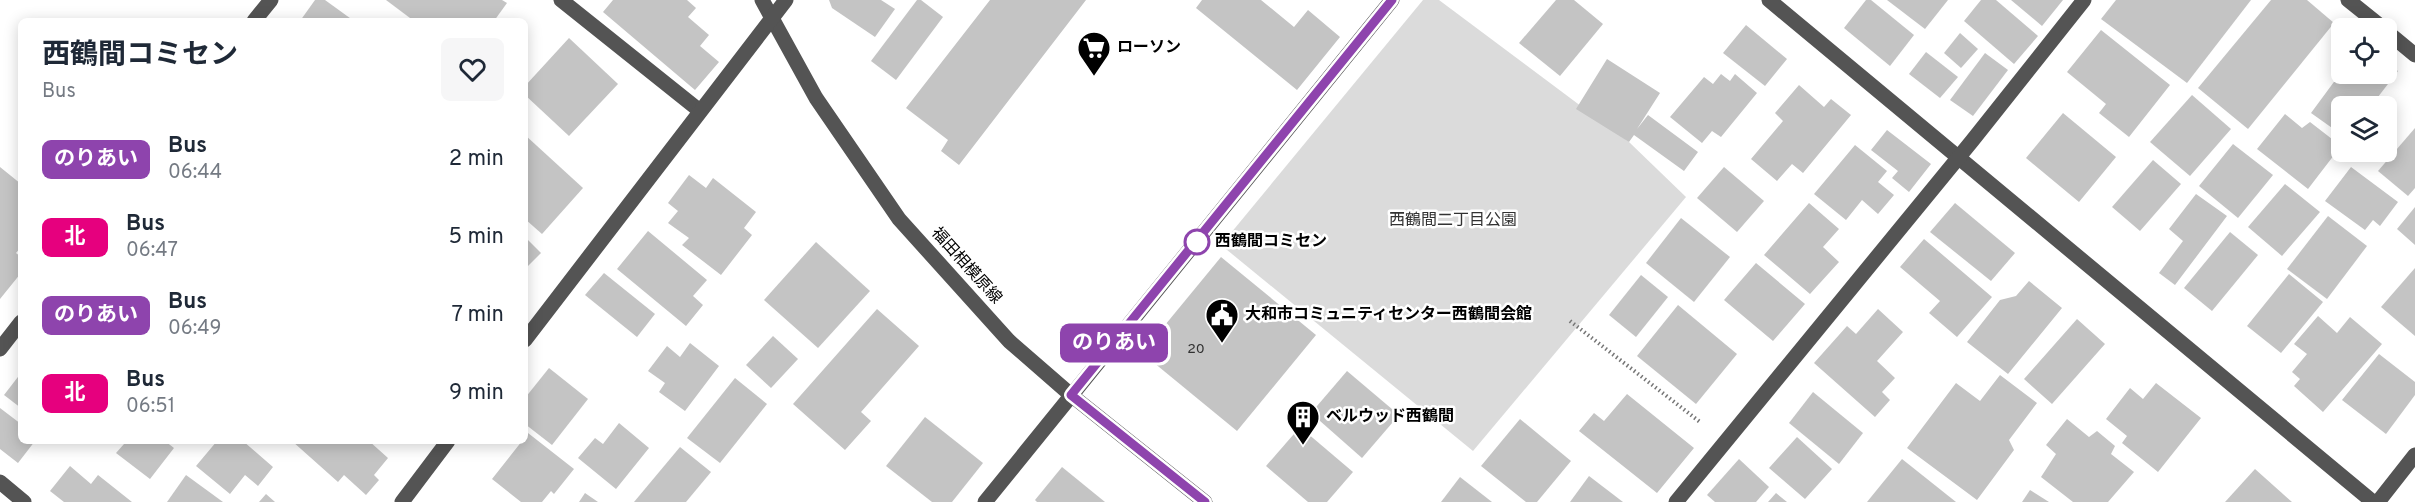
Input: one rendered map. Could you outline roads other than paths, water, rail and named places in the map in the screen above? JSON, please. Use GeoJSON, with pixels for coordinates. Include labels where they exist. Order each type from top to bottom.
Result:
{"type":"FeatureCollection","features":[{"type":"Feature","properties":{"kind":"street"},"geometry":{"type":"LineString","coordinates":[[257,18],[271,0]]}},
{"type":"Feature","properties":{"kind":"street"},"geometry":{"type":"LineString","coordinates":[[561,0],[700,111]]}},
{"type":"Feature","properties":{"kind":"street","name":"福田相模原線"},"geometry":{"type":"LineString","coordinates":[[762,0],[816,98],[899,219],[1009,341],[1071,395],[1205,502]]}},
{"type":"Feature","properties":{"kind":"street"},"geometry":{"type":"LineString","coordinates":[[528,336],[786,0]]}},
{"type":"Feature","properties":{"kind":"street"},"geometry":{"type":"LineString","coordinates":[[985,502],[1392,0]]}},
{"type":"Feature","properties":{"kind":"street"},"geometry":{"type":"LineString","coordinates":[[1769,0],[2373,502]]}},
{"type":"Feature","properties":{"kind":"street"},"geometry":{"type":"LineString","coordinates":[[1676,502],[1959,158],[2084,0]]}},
{"type":"Feature","properties":{"kind":"street"},"geometry":{"type":"LineString","coordinates":[[2348,0],[2370,18]]}},
{"type":"Feature","properties":{"kind":"street"},"geometry":{"type":"LineString","coordinates":[[2397,41],[2415,55]]}},
{"type":"Feature","properties":{"kind":"street"},"geometry":{"type":"LineString","coordinates":[[0,349],[18,326]]}},
{"type":"Feature","properties":{"kind":"street"},"geometry":{"type":"LineString","coordinates":[[402,502],[446,444]]}},
{"type":"Feature","properties":{"kind":"street"},"geometry":{"type":"LineString","coordinates":[[2378,502],[2415,455]]}},
{"type":"Feature","properties":{"kind":"street"},"geometry":{"type":"LineString","coordinates":[[0,482],[24,502]]}},
{"type":"Feature","properties":{"kind":"place","name":"ローソン"},"geometry":{"type":"Point","coordinates":[1094,77]}},
{"type":"Feature","properties":{"kind":"place","name":"西鶴間コミセン"},"geometry":{"type":"Point","coordinates":[1197,242]}},
{"type":"Feature","properties":{"kind":"place","name":"大和市コミュニティセンター西鶴間会館"},"geometry":{"type":"Point","coordinates":[1222,344]}},
{"type":"Feature","properties":{"kind":"place","name":"ベルウッド西鶴間"},"geometry":{"type":"Point","coordinates":[1303,446]}},
{"type":"Feature","properties":{"kind":"park label","name":"西鶴間二丁目公園"},"geometry":{"type":"Point","coordinates":[1453,221]}}]}
